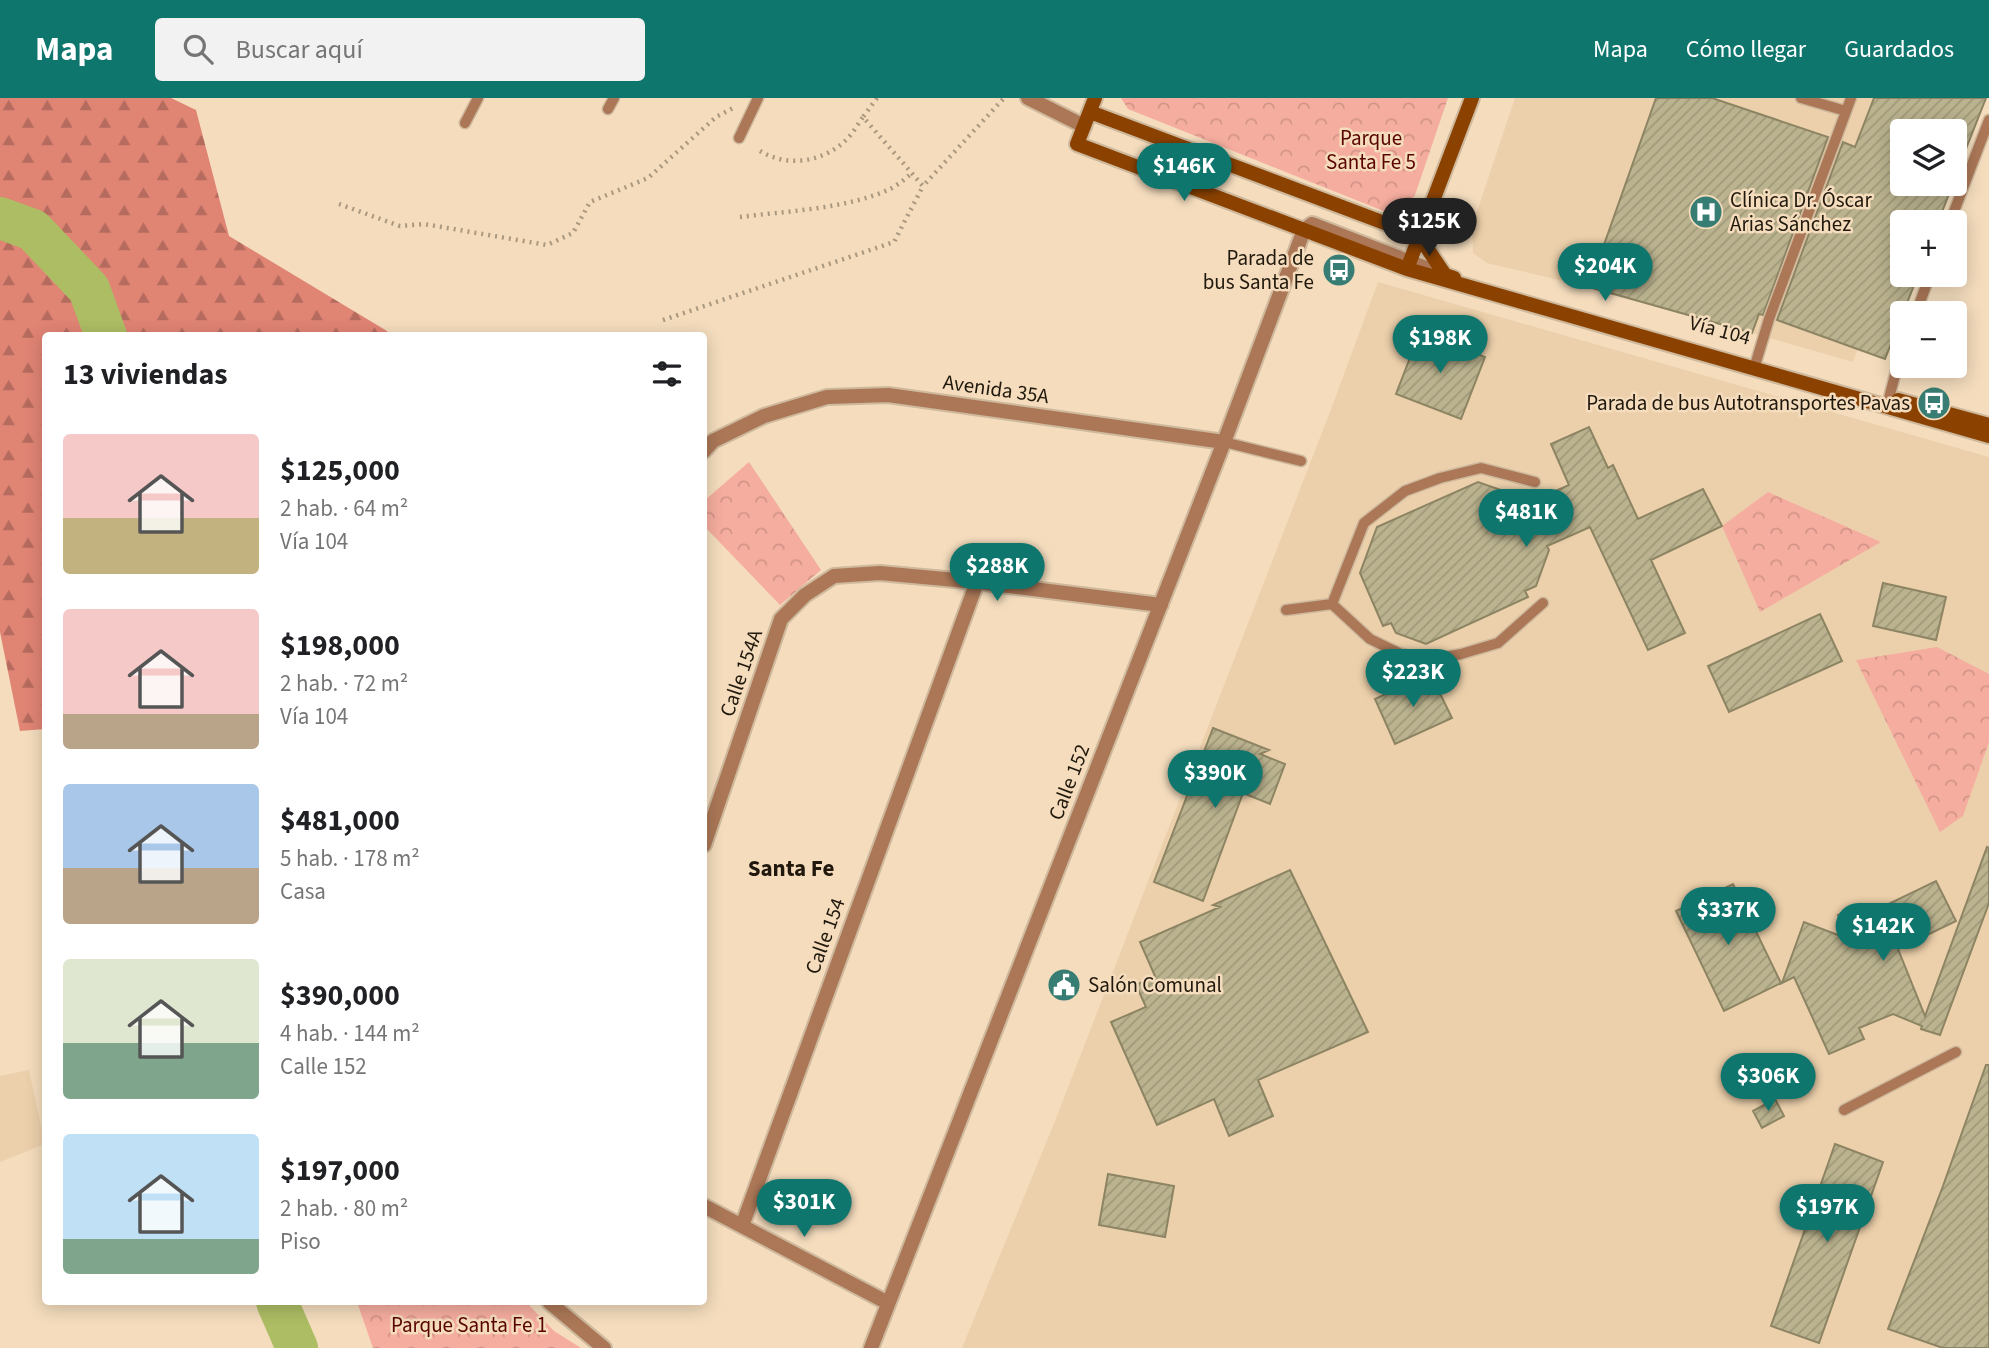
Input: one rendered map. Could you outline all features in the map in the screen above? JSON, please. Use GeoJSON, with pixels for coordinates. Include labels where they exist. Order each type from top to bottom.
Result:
{"type":"FeatureCollection","features":[{"type":"Feature","properties":{"kind":"main road"},"geometry":{"type":"LineString","coordinates":[[1096,98],[1087,119],[1419,236],[1445,275]]}},
{"type":"Feature","properties":{"kind":"main road"},"geometry":{"type":"LineString","coordinates":[[1408,265],[1472,98]]}},
{"type":"Feature","properties":{"kind":"main road","name":"Vía 104"},"geometry":{"type":"LineString","coordinates":[[1087,119],[1077,144],[1304,230],[1408,265],[1989,436]]}},
{"type":"Feature","properties":{"kind":"main road","name":"Vía 104"},"geometry":{"type":"LineString","coordinates":[[1445,275],[1535,303],[1989,425]]}},
{"type":"Feature","properties":{"kind":"street"},"geometry":{"type":"LineString","coordinates":[[1028,98],[1087,119]]}},
{"type":"Feature","properties":{"kind":"street","name":"Calle 152"},"geometry":{"type":"LineString","coordinates":[[872,1348],[1304,230]]}},
{"type":"Feature","properties":{"kind":"street"},"geometry":{"type":"LineString","coordinates":[[1408,265],[1445,275]]}},
{"type":"Feature","properties":{"kind":"street","name":"Avenida 35A"},"geometry":{"type":"LineString","coordinates":[[707,447],[713,441],[764,415],[827,397],[888,395],[1224,442]]}},
{"type":"Feature","properties":{"kind":"street","name":"Calle 154A"},"geometry":{"type":"LineString","coordinates":[[707,836],[781,620],[805,594],[834,576],[880,573],[977,583]]}},
{"type":"Feature","properties":{"kind":"street"},"geometry":{"type":"LineString","coordinates":[[977,583],[1161,605]]}},
{"type":"Feature","properties":{"kind":"street","name":"Calle 154"},"geometry":{"type":"LineString","coordinates":[[742,1226],[977,583]]}},
{"type":"Feature","properties":{"kind":"street"},"geometry":{"type":"LineString","coordinates":[[707,1208],[888,1303]]}},
{"type":"Feature","properties":{"kind":"street"},"geometry":{"type":"LineString","coordinates":[[553,1305],[604,1348]]}},
{"type":"Feature","properties":{"kind":"lane"},"geometry":{"type":"LineString","coordinates":[[466,123],[478,98]]}},
{"type":"Feature","properties":{"kind":"lane"},"geometry":{"type":"LineString","coordinates":[[608,109],[614,98]]}},
{"type":"Feature","properties":{"kind":"lane"},"geometry":{"type":"LineString","coordinates":[[739,138],[758,98]]}},
{"type":"Feature","properties":{"kind":"lane"},"geometry":{"type":"LineString","coordinates":[[1801,98],[1846,111]]}},
{"type":"Feature","properties":{"kind":"lane"},"geometry":{"type":"LineString","coordinates":[[1756,362],[1769,319],[1851,98]]}},
{"type":"Feature","properties":{"kind":"lane"},"geometry":{"type":"LineString","coordinates":[[1955,210],[1989,120]]}},
{"type":"Feature","properties":{"kind":"lane"},"geometry":{"type":"LineString","coordinates":[[1889,398],[1894,378]]}},
{"type":"Feature","properties":{"kind":"lane"},"geometry":{"type":"LineString","coordinates":[[1224,442],[1301,461]]}},
{"type":"Feature","properties":{"kind":"lane"},"geometry":{"type":"LineString","coordinates":[[1332,604],[1364,523],[1405,491],[1440,478],[1481,468],[1535,482]]}},
{"type":"Feature","properties":{"kind":"lane"},"geometry":{"type":"LineString","coordinates":[[1332,604],[1370,639],[1399,653],[1419,659],[1434,659],[1498,643],[1543,603]]}},
{"type":"Feature","properties":{"kind":"lane"},"geometry":{"type":"LineString","coordinates":[[1286,610],[1332,604]]}},
{"type":"Feature","properties":{"kind":"lane"},"geometry":{"type":"LineString","coordinates":[[1844,1110],[1956,1052]]}},
{"type":"Feature","properties":{"kind":"path"},"geometry":{"type":"LineString","coordinates":[[339,204],[400,226],[424,225],[547,245],[573,233],[590,202],[648,178],[716,117],[736,107],[743,98]]}},
{"type":"Feature","properties":{"kind":"path"},"geometry":{"type":"LineString","coordinates":[[760,151],[771,158],[787,161],[818,158],[834,150],[848,138],[877,98]]}},
{"type":"Feature","properties":{"kind":"path"},"geometry":{"type":"LineString","coordinates":[[663,320],[894,242],[923,186],[1004,98]]}},
{"type":"Feature","properties":{"kind":"path"},"geometry":{"type":"LineString","coordinates":[[863,117],[923,186]]}},
{"type":"Feature","properties":{"kind":"path"},"geometry":{"type":"LineString","coordinates":[[740,217],[835,205],[867,198],[892,188],[912,173]]}},
{"type":"Feature","properties":{"kind":"shaded area"},"geometry":{"type":"Polygon","coordinates":[[[1515,98],[1655,98],[1589,287],[1487,263],[1473,253],[1472,227],[1515,98]]]}},
{"type":"Feature","properties":{"kind":"shaded area"},"geometry":{"type":"Polygon","coordinates":[[[1712,98],[1947,98],[1939,119],[1890,119],[1890,196],[1913,196],[1908,210],[1890,210],[1890,259],[1853,362],[1752,333],[1825,137],[1712,98]]]}},
{"type":"Feature","properties":{"kind":"shaded area"},"geometry":{"type":"Polygon","coordinates":[[[1378,282],[1989,457],[1989,1348],[962,1348],[1055,1121],[1378,282]]]}},
{"type":"Feature","properties":{"kind":"shaded area"},"geometry":{"type":"Polygon","coordinates":[[[29,1070],[42,1130],[42,1145],[0,1162],[0,1076],[29,1070]]]}},
{"type":"Feature","properties":{"kind":"green space"},"geometry":{"type":"Polygon","coordinates":[[[0,98],[171,98],[196,110],[229,236],[387,332],[42,332],[42,729],[20,731],[0,632],[0,98]]]}},
{"type":"Feature","properties":{"kind":"green space","name":"Parque Santa Fe 5"},"geometry":{"type":"Polygon","coordinates":[[[1121,98],[1448,98],[1415,195],[1404,209],[1386,212],[1128,109],[1121,98]]]}},
{"type":"Feature","properties":{"kind":"green space"},"geometry":{"type":"Polygon","coordinates":[[[749,462],[821,570],[780,605],[707,529],[707,498],[749,462]]]}},
{"type":"Feature","properties":{"kind":"green space"},"geometry":{"type":"Polygon","coordinates":[[[1768,492],[1881,542],[1760,612],[1722,526],[1768,492]]]}},
{"type":"Feature","properties":{"kind":"green space"},"geometry":{"type":"Polygon","coordinates":[[[1937,647],[1989,674],[1989,742],[1963,816],[1940,832],[1856,660],[1937,647]]]}},
{"type":"Feature","properties":{"kind":"green space","name":"Parque Santa Fe 1"},"geometry":{"type":"Polygon","coordinates":[[[358,1305],[529,1305],[554,1331],[581,1348],[373,1348],[358,1305]]]}},
{"type":"Feature","properties":{"kind":"building","name":"Clínica Dr. Óscar Arias Sánchez"},"geometry":{"type":"Polygon","coordinates":[[[1656,98],[1712,98],[1828,137],[1763,315],[1759,314],[1752,333],[1589,287],[1656,98]]]}},
{"type":"Feature","properties":{"kind":"building"},"geometry":{"type":"Polygon","coordinates":[[[1874,98],[1986,98],[1967,146],[1967,119],[1890,119],[1890,196],[1948,196],[1943,210],[1890,210],[1890,287],[1913,287],[1908,301],[1890,301],[1890,346],[1885,359],[1777,320],[1843,142],[1855,147],[1874,98]]]}},
{"type":"Feature","properties":{"kind":"building"},"geometry":{"type":"Polygon","coordinates":[[[1420,332],[1485,357],[1461,419],[1396,394],[1420,332]]]}},
{"type":"Feature","properties":{"kind":"building"},"geometry":{"type":"Polygon","coordinates":[[[1589,427],[1608,468],[1613,465],[1638,519],[1703,489],[1722,526],[1651,560],[1685,633],[1648,650],[1590,527],[1547,546],[1549,550],[1536,586],[1525,591],[1528,597],[1426,644],[1396,633],[1391,623],[1383,626],[1360,573],[1377,527],[1478,482],[1524,498],[1527,504],[1569,485],[1551,444],[1589,427]]]}},
{"type":"Feature","properties":{"kind":"building"},"geometry":{"type":"Polygon","coordinates":[[[1883,583],[1946,597],[1936,640],[1873,626],[1883,583]]]}},
{"type":"Feature","properties":{"kind":"building"},"geometry":{"type":"Polygon","coordinates":[[[1820,614],[1842,661],[1729,712],[1708,666],[1820,614]]]}},
{"type":"Feature","properties":{"kind":"building"},"geometry":{"type":"Polygon","coordinates":[[[1430,673],[1452,718],[1395,744],[1375,699],[1430,673]]]}},
{"type":"Feature","properties":{"kind":"building"},"geometry":{"type":"Polygon","coordinates":[[[1213,728],[1269,750],[1260,754],[1285,764],[1270,804],[1243,793],[1203,901],[1154,882],[1213,728]]]}},
{"type":"Feature","properties":{"kind":"building"},"geometry":{"type":"Polygon","coordinates":[[[1987,847],[1989,903],[1940,1035],[1921,1029],[1922,1026],[1893,1014],[1859,1028],[1864,1039],[1829,1054],[1794,977],[1782,983],[1804,922],[1851,940],[1838,915],[1864,905],[1868,914],[1936,881],[1956,921],[1898,949],[1925,1016],[1987,847]]]}},
{"type":"Feature","properties":{"kind":"building"},"geometry":{"type":"Polygon","coordinates":[[[1290,870],[1368,1032],[1258,1080],[1273,1116],[1229,1136],[1214,1099],[1157,1125],[1111,1022],[1146,1007],[1136,985],[1155,976],[1140,942],[1220,907],[1213,905],[1290,870]]]}},
{"type":"Feature","properties":{"kind":"building"},"geometry":{"type":"Polygon","coordinates":[[[1733,884],[1781,983],[1724,1011],[1676,911],[1733,884]]]}},
{"type":"Feature","properties":{"kind":"building"},"geometry":{"type":"Polygon","coordinates":[[[1986,1065],[1989,1065],[1989,1348],[1943,1348],[1888,1329],[1986,1065]]]}},
{"type":"Feature","properties":{"kind":"building"},"geometry":{"type":"Polygon","coordinates":[[[1775,1099],[1784,1116],[1762,1128],[1753,1111],[1775,1099]]]}},
{"type":"Feature","properties":{"kind":"building"},"geometry":{"type":"Polygon","coordinates":[[[1835,1144],[1883,1162],[1819,1343],[1771,1326],[1835,1144]]]}},
{"type":"Feature","properties":{"kind":"building"},"geometry":{"type":"Polygon","coordinates":[[[1108,1174],[1174,1186],[1165,1237],[1099,1225],[1108,1174]]]}},
{"type":"Feature","properties":{"kind":"waterway"},"geometry":{"type":"LineString","coordinates":[[0,218],[33,230],[89,289],[105,332]]}},
{"type":"Feature","properties":{"kind":"waterway"},"geometry":{"type":"LineString","coordinates":[[278,1305],[297,1348]]}},
{"type":"Feature","properties":{"kind":"place","name":"Clínica Dr. Óscar Arias Sánchez"},"geometry":{"type":"Point","coordinates":[1706,212]}},
{"type":"Feature","properties":{"kind":"place","name":"Parada de bus Santa Fe"},"geometry":{"type":"Point","coordinates":[1339,270]}},
{"type":"Feature","properties":{"kind":"place","name":"Parada de bus Autotransportes Pavas"},"geometry":{"type":"Point","coordinates":[1934,403]}},
{"type":"Feature","properties":{"kind":"place","name":"Salón Comunal"},"geometry":{"type":"Point","coordinates":[1064,985]}},
{"type":"Feature","properties":{"kind":"district","name":"Santa Fe"},"geometry":{"type":"Point","coordinates":[791,868]}}]}
